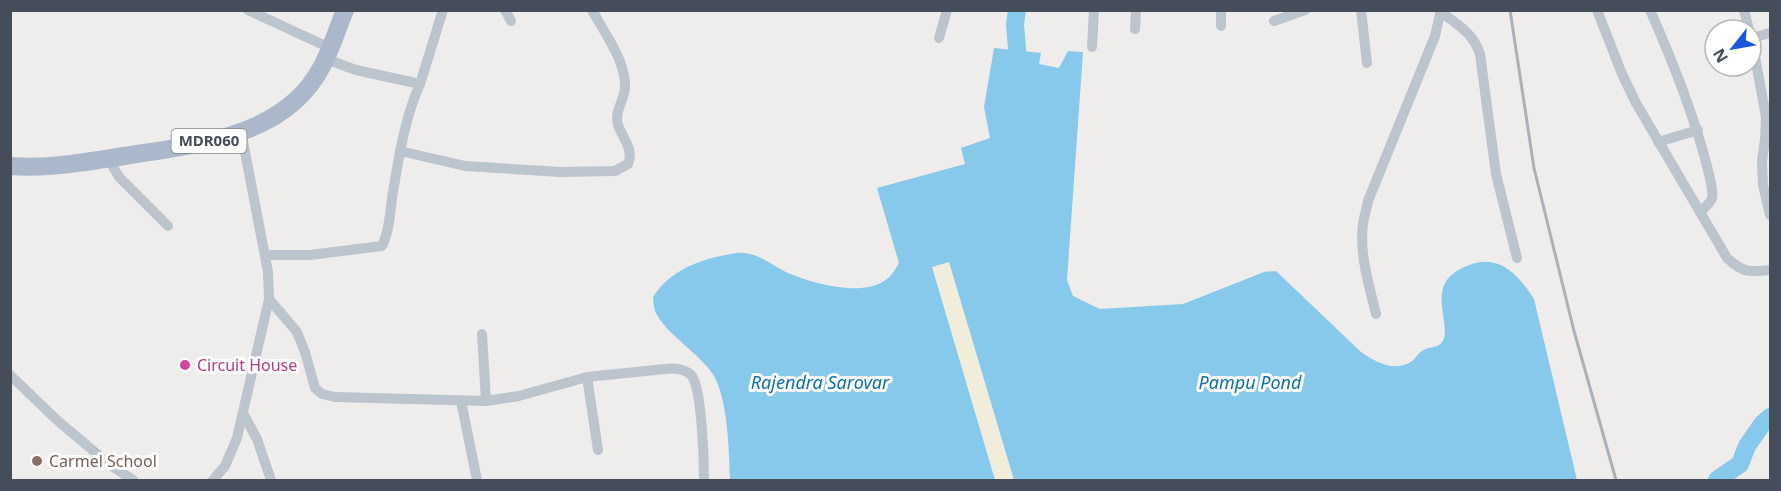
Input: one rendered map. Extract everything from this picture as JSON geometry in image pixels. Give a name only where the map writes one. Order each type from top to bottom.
[{"type":"main road","name":"MDR060","points":[[10,166],[53,167],[184,146],[241,131],[267,120],[295,101],[310,85],[329,54],[345,10]]},
{"type":"street","points":[[248,10],[356,70],[420,84]]},
{"type":"street","points":[[265,255],[310,255],[382,246],[387,231],[400,151],[415,95],[443,10]]},
{"type":"street","points":[[505,10],[511,21]]},
{"type":"street","points":[[400,151],[465,166],[615,171],[628,164],[631,158],[630,151],[618,124],[617,113],[625,92],[625,79],[620,61],[592,10]]},
{"type":"street","points":[[939,38],[947,10]]},
{"type":"street","points":[[1092,48],[1094,10]]},
{"type":"street","points":[[1135,29],[1136,10]]},
{"type":"street","points":[[1221,10],[1221,26]]},
{"type":"street","points":[[1274,21],[1305,10]]},
{"type":"street","points":[[1361,10],[1367,63]]},
{"type":"street","points":[[1597,10],[1631,94],[1727,258],[1738,268],[1754,271],[1770,270]]},
{"type":"street","points":[[1650,10],[1682,84],[1698,130],[1712,197],[1708,205],[1700,212]]},
{"type":"street","points":[[1376,314],[1363,246],[1363,225],[1368,201],[1435,36],[1441,11],[1470,34],[1480,54],[1496,174],[1517,258]]},
{"type":"street","points":[[1759,78],[1766,117],[1762,161],[1763,185],[1770,214]]},
{"type":"street","points":[[1658,142],[1698,130]]},
{"type":"street","points":[[213,480],[225,466],[244,415],[270,288],[241,131]]},
{"type":"street","points":[[108,158],[119,177],[168,226]]},
{"type":"street","points":[[268,299],[297,332],[315,388],[322,394],[335,397],[486,400],[519,396],[587,377],[677,368],[684,370],[692,376],[698,398],[704,480]]},
{"type":"street","points":[[482,334],[486,400]]},
{"type":"street","points":[[10,375],[58,421],[109,464],[133,480]]},
{"type":"street","points":[[587,377],[598,450]]},
{"type":"street","points":[[461,401],[477,480]]},
{"type":"street","points":[[244,415],[257,439],[271,480]]},
{"type":"sand","points":[[949,262],[1014,480],[995,480],[932,267]]},
{"type":"water","name":"Pampu Pond","points":[[994,48],[1041,53],[1039,64],[1059,68],[1068,51],[1083,52],[1067,280],[1073,296],[1100,309],[1183,304],[1264,272],[1276,271],[1361,352],[1385,365],[1399,366],[1412,361],[1422,351],[1439,345],[1443,341],[1445,326],[1442,297],[1449,277],[1478,262],[1498,264],[1514,274],[1534,299],[1577,480],[1014,480],[949,262],[932,267],[995,480],[730,480],[727,426],[719,386],[700,359],[666,328],[655,311],[653,297],[667,281],[685,268],[715,257],[740,253],[756,256],[796,276],[835,287],[862,288],[874,286],[886,279],[899,263],[877,188],[965,164],[961,148],[990,138],[984,107]]},
{"type":"waterway","points":[[1017,10],[1015,24],[1019,74]]},
{"type":"waterway","points":[[1717,480],[1740,464],[1747,446],[1770,417]]},
{"type":"railway","points":[[1510,10],[1534,168],[1574,331],[1616,480]]},
{"type":"place","name":"Circuit House","points":[[185,365]]},
{"type":"place","name":"Carmel School","points":[[37,461]]},
{"type":"water label","name":"Rajendra Sarovar","points":[[820,383]]}]
